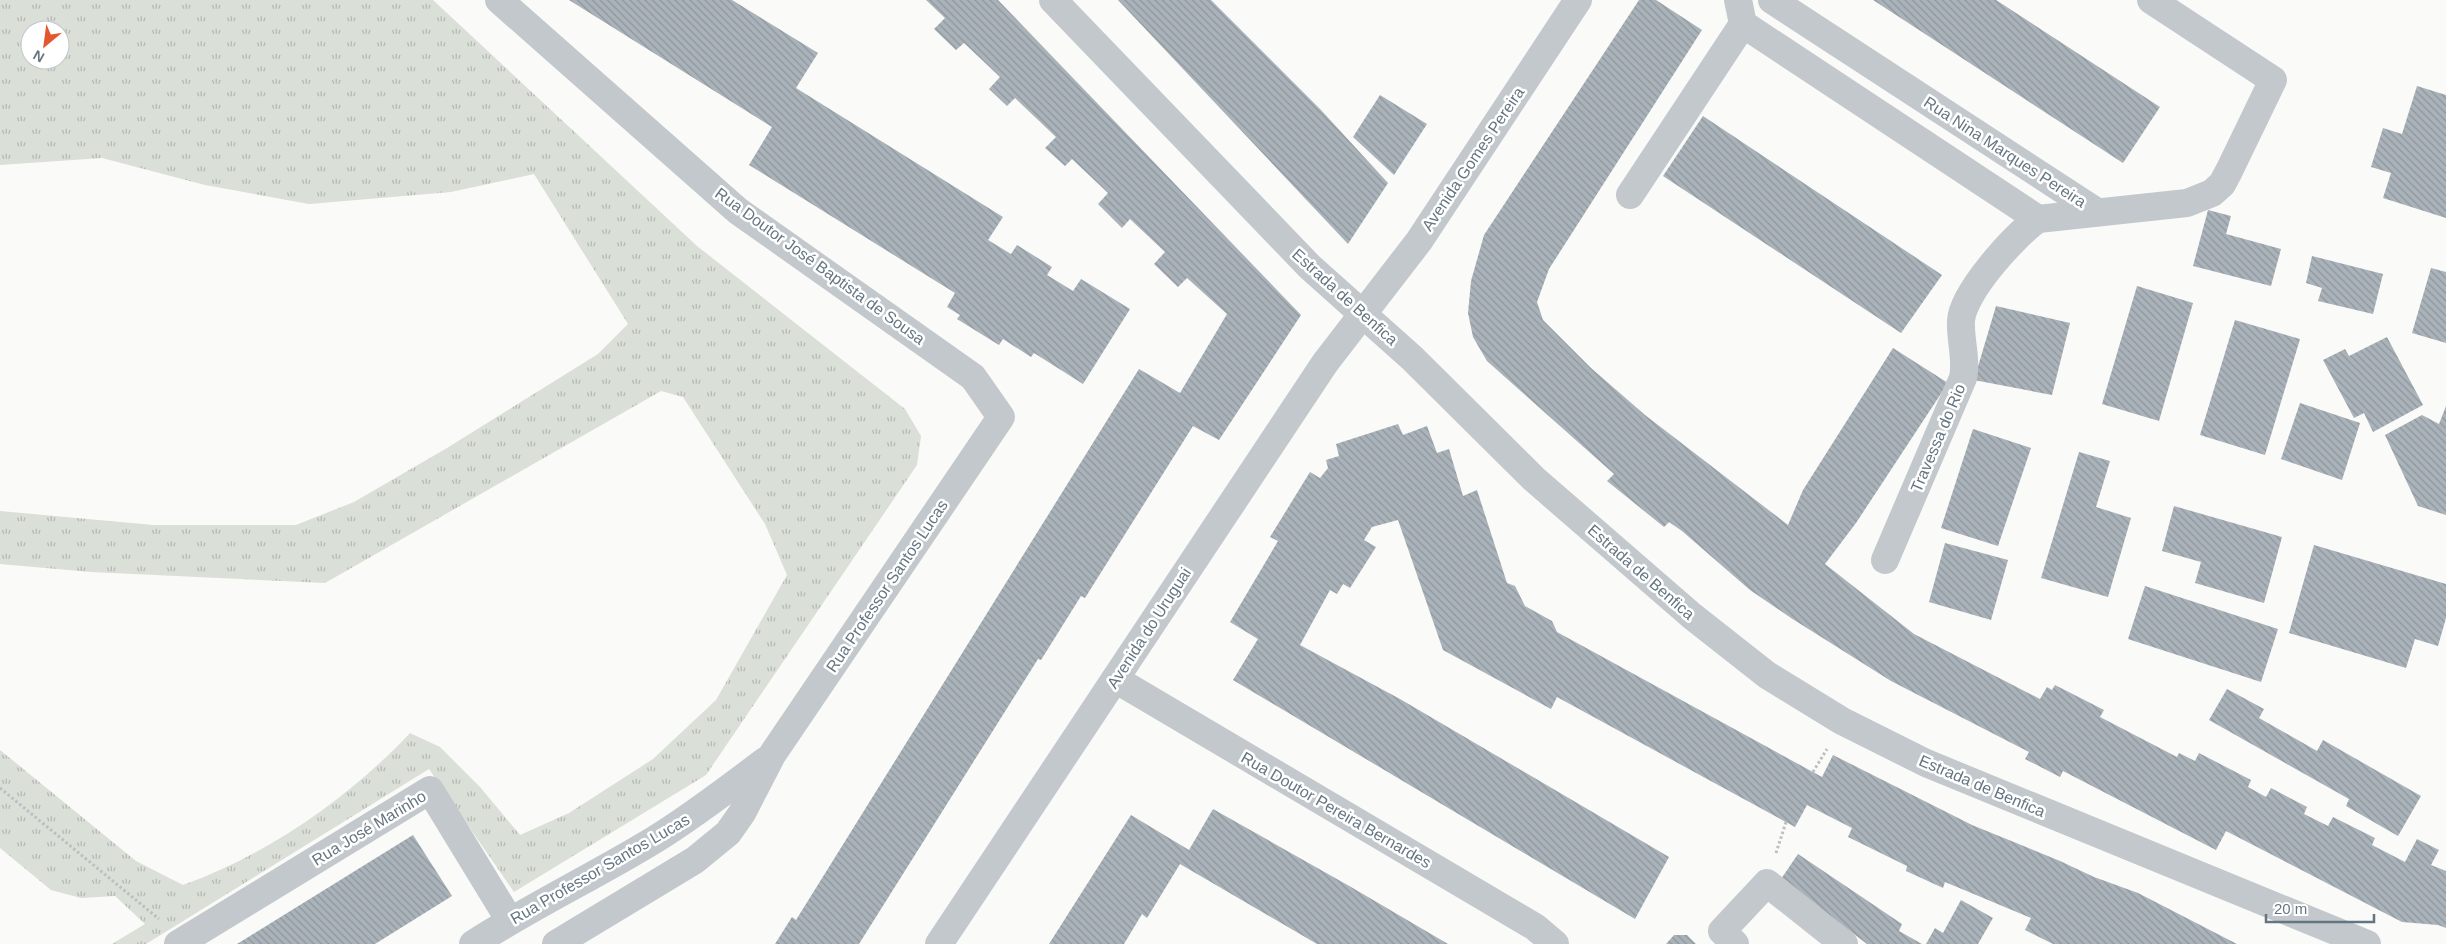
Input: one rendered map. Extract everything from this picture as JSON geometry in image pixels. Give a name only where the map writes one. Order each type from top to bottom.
[{"type":"street","name":"Rua Doutor José Baptista de Sousa","points":[[499,0],[738,211],[973,377],[1001,416]]},
{"type":"street","name":"Estrada de Benfica","points":[[1053,0],[1310,267],[1412,358],[1534,479],[1692,616],[1767,675],[1842,721],[1926,763],[2367,944]]},
{"type":"street","name":"Avenida Gomes Pereira","points":[[1363,314],[1419,241],[1578,0]]},
{"type":"street","name":"Rua Nina Marques Pereira","points":[[1772,0],[2097,212]]},
{"type":"street","points":[[2097,212],[2187,203],[2212,193],[2222,184],[2273,80],[2150,0]]},
{"type":"street","points":[[1630,195],[1740,12],[2038,219]]},
{"type":"street","name":"Rua Nina Marques Pereira","points":[[2038,219],[2097,212]]},
{"type":"street","name":"Travessa do Rio","points":[[1885,560],[1963,378],[1965,370],[1961,321],[1965,303],[2008,246],[2038,219]]},
{"type":"street","name":"Avenida do Uruguai","points":[[939,944],[1325,362],[1363,314]]},
{"type":"street","name":"Rua Professor Santos Lucas","points":[[556,944],[695,860],[728,833],[742,813],[772,755],[1001,416]]},
{"type":"street","name":"Rua Doutor Pereira Bernardes","points":[[1115,679],[1546,934],[1555,944]]},
{"type":"street","name":"Rua Professor Santos Lucas","points":[[473,944],[653,840],[705,807],[772,755]]},
{"type":"street","name":"Rua José Marinho","points":[[181,942],[430,790],[510,921]]},
{"type":"street","points":[[1735,944],[1722,931],[1767,883],[1844,944]]},
{"type":"path","points":[[0,788],[181,942]]},
{"type":"green space","points":[[0,0],[433,0],[697,246],[905,409],[921,436],[917,465],[706,775],[514,892],[429,769],[146,944],[112,944],[145,924],[115,896],[81,898],[51,890],[0,848],[0,750],[136,861],[183,885],[245,858],[305,822],[361,780],[410,733],[440,747],[480,787],[520,835],[569,813],[653,759],[716,700],[787,575],[765,524],[683,397],[661,391],[325,583],[91,572],[0,564],[0,511],[153,525],[296,525],[354,502],[447,448],[598,354],[628,324],[534,174],[451,192],[309,204],[205,185],[102,158],[0,165]]},
{"type":"building","points":[[569,0],[732,0],[818,53],[796,88],[1003,217],[988,240],[1011,254],[1017,245],[1052,267],[1047,275],[1073,291],[1081,279],[1130,309],[1083,384],[1034,353],[1031,357],[1003,339],[999,345],[957,319],[960,315],[947,307],[955,293],[749,165],[772,127]]},
{"type":"building","points":[[926,0],[998,0],[1301,315],[1219,440],[1193,426],[1085,598],[1081,596],[1041,660],[1038,659],[859,944],[775,944],[792,917],[796,920],[1139,369],[1180,393],[1227,314],[1187,278],[1178,287],[1154,264],[1165,252],[1130,219],[1122,228],[1098,204],[1108,193],[1072,159],[1065,166],[1045,148],[1056,137],[1015,98],[1007,106],[989,89],[1000,77],[964,43],[956,50],[934,29],[945,18]]},
{"type":"building","points":[[1118,0],[1211,0],[1321,110],[1388,183],[1348,244]]},
{"type":"building","points":[[1639,0],[1656,0],[1702,30],[1549,269],[1537,302],[1543,320],[1591,368],[1645,415],[1788,525],[1803,490],[1893,348],[1948,383],[1856,523],[1825,564],[1914,634],[2040,699],[2047,687],[2052,690],[2055,685],[2104,710],[2100,717],[2177,757],[2179,753],[2195,761],[2199,753],[2251,780],[2248,787],[2266,797],[2271,788],[2307,807],[2304,814],[2328,826],[2333,817],[2375,838],[2372,845],[2405,862],[2417,839],[2439,850],[2431,865],[2446,871],[2446,928],[2438,925],[2402,922],[2226,831],[2216,850],[2063,771],[2060,777],[2025,759],[2029,752],[1891,681],[1750,590],[1669,522],[1664,527],[1607,481],[1614,474],[1487,361],[1473,337],[1468,313],[1471,281],[1484,235]]},
{"type":"building","points":[[1873,0],[1996,0],[2160,107],[2123,163]]},
{"type":"building","points":[[2417,86],[2446,95],[2446,218],[2383,198],[2391,173],[2371,167],[2383,128],[2402,134]]},
{"type":"building","points":[[1380,95],[1427,124],[1394,175],[1353,137]]},
{"type":"building","points":[[1703,116],[1942,275],[1901,333],[1663,176]]},
{"type":"building","points":[[2208,210],[2231,216],[2226,234],[2281,249],[2271,286],[2193,266]]},
{"type":"building","points":[[2312,256],[2383,274],[2373,314],[2318,301],[2322,288],[2306,283]]},
{"type":"building","points":[[2431,268],[2446,272],[2446,343],[2412,333]]},
{"type":"building","points":[[2137,286],[2193,303],[2159,421],[2102,404]]},
{"type":"building","points":[[1996,306],[2070,323],[2052,395],[1974,380]]},
{"type":"building","points":[[2235,320],[2300,339],[2265,455],[2200,435]]},
{"type":"building","points":[[2387,337],[2423,405],[2373,432],[2364,413],[2354,418],[2323,360],[2345,349],[2349,356]]},
{"type":"building","points":[[2300,403],[2360,423],[2342,480],[2281,459]]},
{"type":"building","points":[[2446,406],[2446,515],[2418,506],[2385,435],[2422,415],[2439,424]]},
{"type":"building","points":[[1398,424],[1403,435],[1427,426],[1437,453],[1449,449],[1463,496],[1477,490],[1507,583],[1515,586],[1525,606],[1552,621],[1557,632],[1822,777],[1833,755],[1972,825],[2094,877],[2138,893],[2237,944],[2053,944],[2025,930],[2031,918],[1945,882],[1943,888],[1906,871],[1907,866],[1848,837],[1852,828],[1807,805],[1795,827],[1557,697],[1551,709],[1443,650],[1398,520],[1372,527],[1364,540],[1376,547],[1350,588],[1343,584],[1337,594],[1330,590],[1300,645],[1400,699],[1669,857],[1635,919],[1233,680],[1258,639],[1230,622],[1278,541],[1270,537],[1310,472],[1320,478],[1328,468],[1326,460],[1339,456],[1336,444]]},
{"type":"building","points":[[1973,429],[2031,448],[1998,546],[1941,528]]},
{"type":"building","points":[[2079,452],[2110,461],[2096,507],[2131,518],[2108,597],[2041,578]]},
{"type":"building","points":[[2174,506],[2282,537],[2264,603],[2195,583],[2201,562],[2162,551]]},
{"type":"building","points":[[1945,543],[2008,560],[1991,620],[1929,602]]},
{"type":"building","points":[[2314,545],[2446,584],[2446,618],[2438,646],[2415,639],[2406,668],[2289,633]]},
{"type":"building","points":[[2145,586],[2278,629],[2261,682],[2128,639]]},
{"type":"building","points":[[2227,689],[2264,709],[2259,718],[2317,751],[2323,740],[2421,796],[2398,836],[2346,806],[2349,799],[2209,720]]},
{"type":"building","points":[[1213,809],[1448,944],[1317,944],[1180,864],[1147,918],[1142,914],[1124,944],[1049,944],[1131,815],[1189,850]]},
{"type":"building","points":[[413,835],[452,896],[375,944],[237,944]]},
{"type":"building","points":[[1798,854],[1902,924],[1899,931],[1922,944],[1867,944],[1781,879]]},
{"type":"building","points":[[1961,900],[1993,918],[1978,944],[1926,944],[1935,928],[1943,933]]},
{"type":"building","points":[[1674,935],[1687,935],[1696,944],[1666,944]]}]
